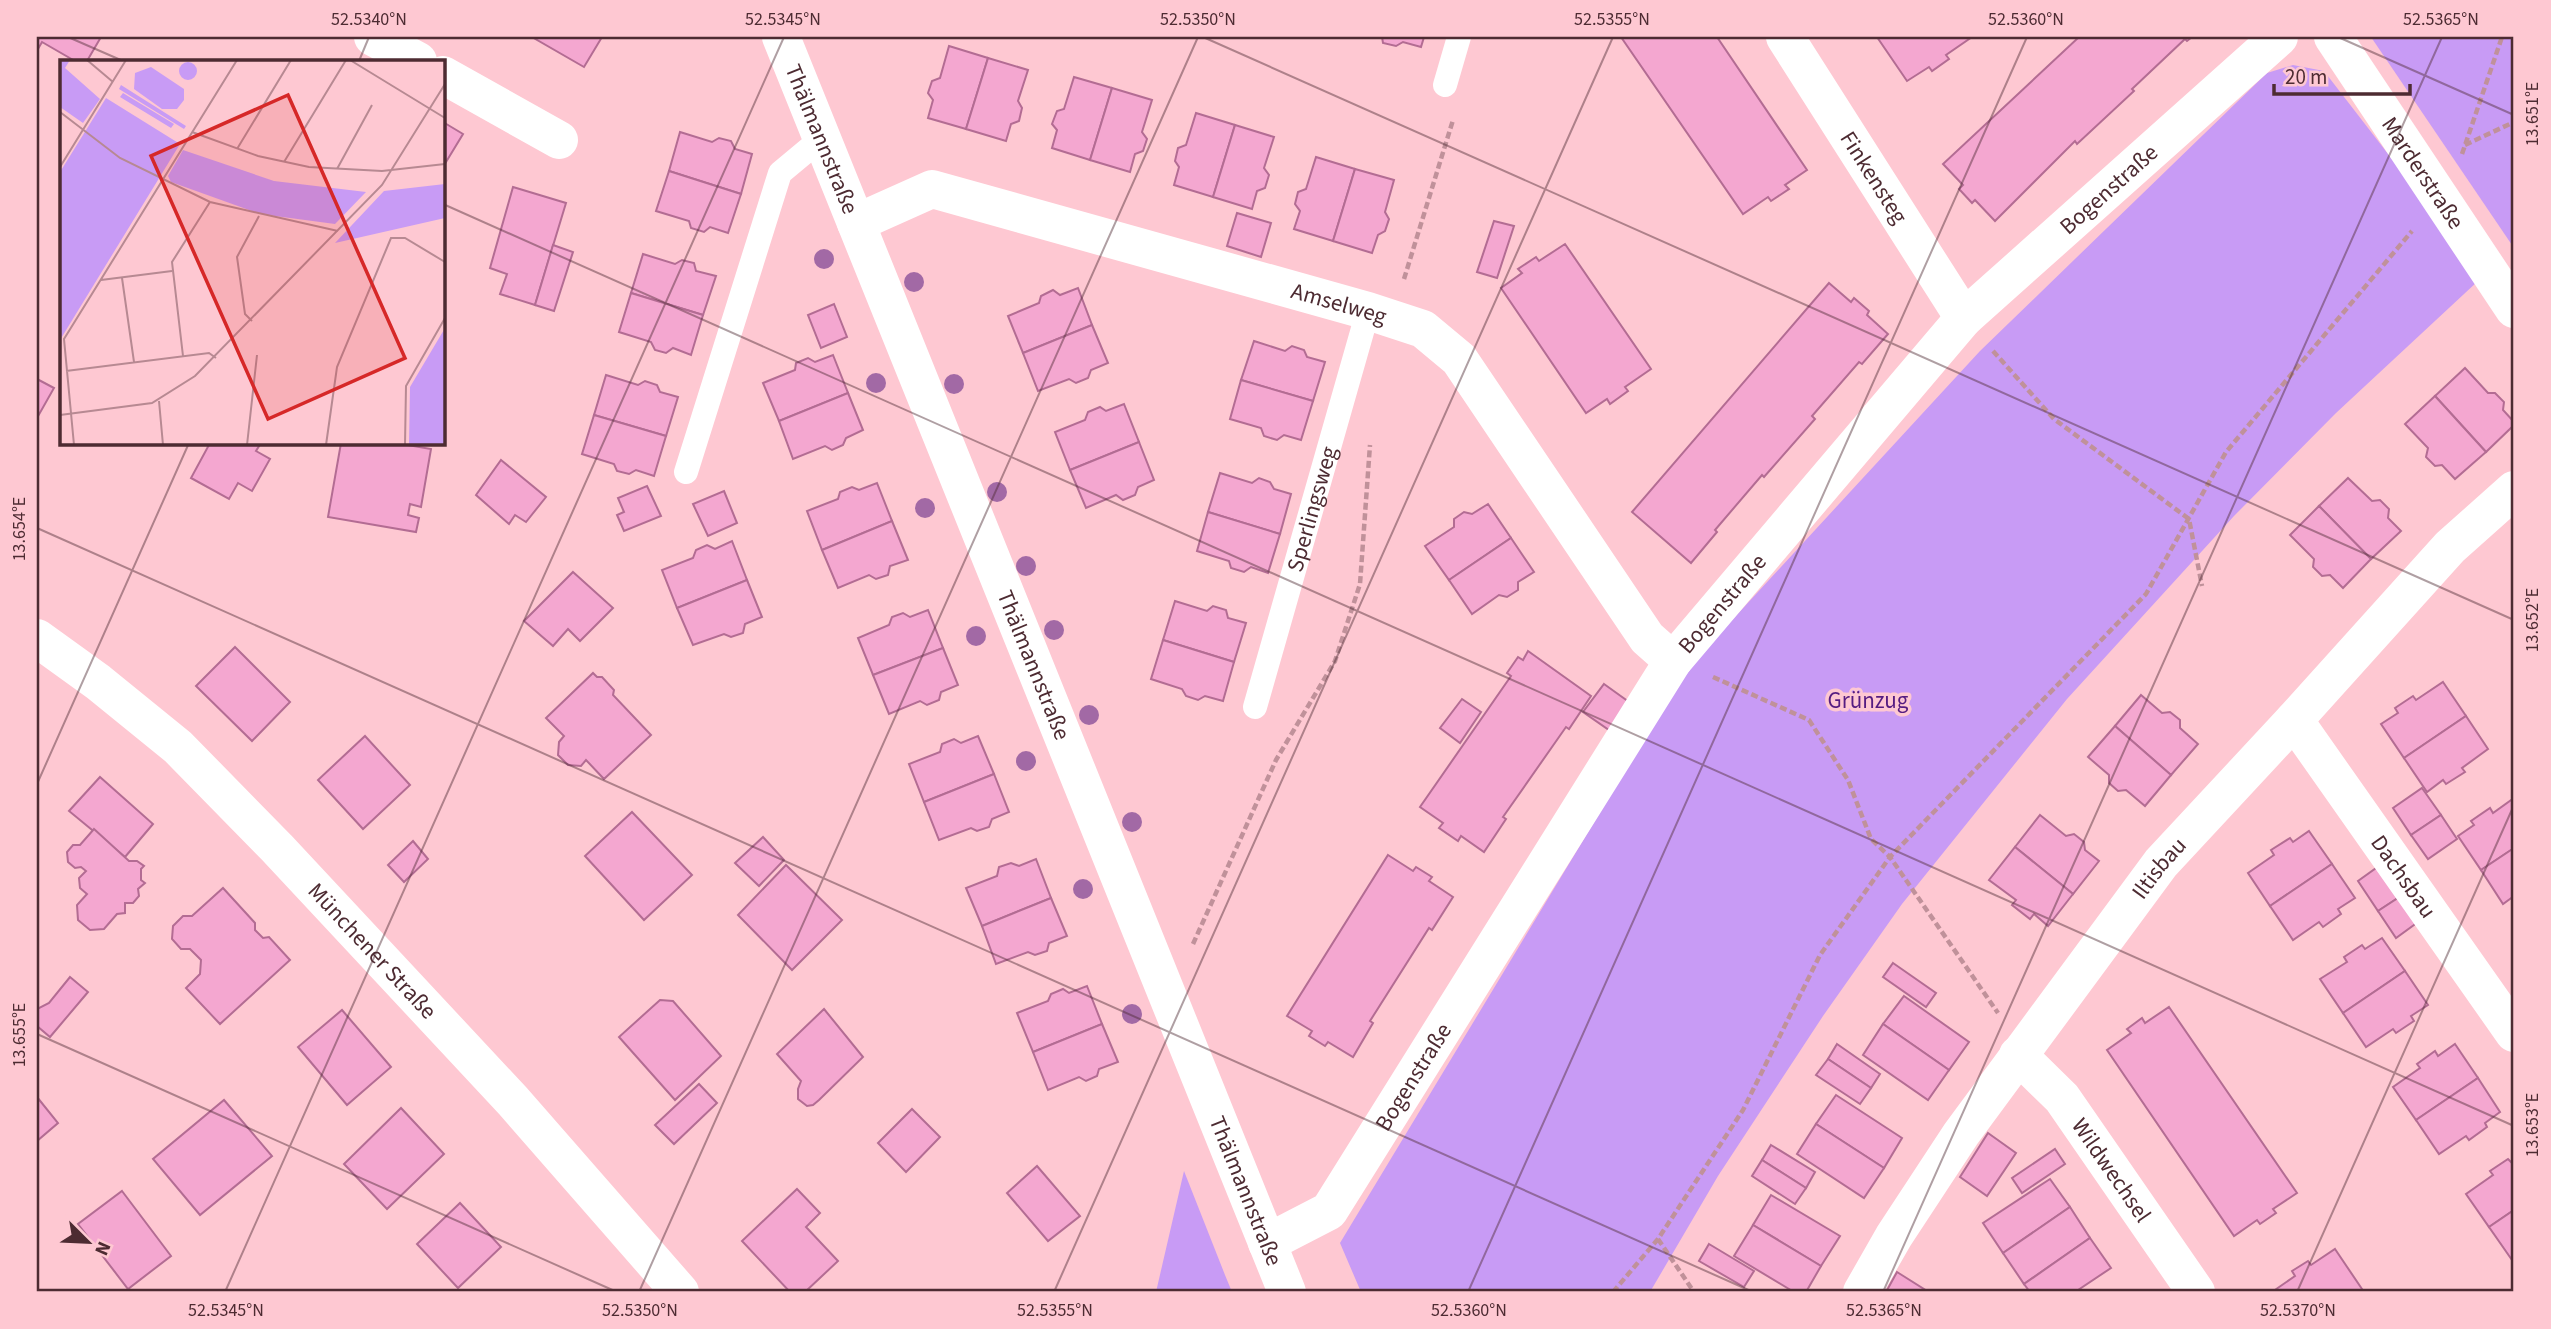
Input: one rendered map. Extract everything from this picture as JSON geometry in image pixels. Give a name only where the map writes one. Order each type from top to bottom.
[{"type":"street","points":[[373,37],[416,60]]},
{"type":"street","name":"Thälmannstraße","points":[[781,37],[1287,1292]]},
{"type":"street","name":"Finkensteg","points":[[1785,37],[1964,318]]},
{"type":"street","name":"Bogenstraße","points":[[1267,1243],[1329,1211],[1673,660],[1964,318],[2278,37]]},
{"type":"street","name":"Marderstraße","points":[[2333,37],[2514,309]]},
{"type":"street","points":[[444,76],[559,141]]},
{"type":"street","name":"Amselweg","points":[[856,223],[932,189],[1368,311],[1423,329],[1459,359],[1647,638],[1673,660]]},
{"type":"street","name":"Iltisbau","points":[[1862,1292],[1894,1236],[1961,1134],[2161,863],[2450,547],[2514,490]]},
{"type":"street","name":"Münchener Straße","points":[[37,638],[98,681],[188,757],[277,848],[513,1101],[680,1292]]},
{"type":"street","name":"Dachsbau","points":[[2294,720],[2514,1033]]},
{"type":"street","name":"Wildwechsel","points":[[2018,1055],[2062,1098],[2196,1292]]},
{"type":"lane","points":[[1445,85],[1459,37]]},
{"type":"lane","points":[[686,472],[780,173],[822,138]]},
{"type":"lane","name":"Sperlingsweg","points":[[1255,707],[1368,311]]},
{"type":"path","points":[[1614,1292],[1658,1239],[1743,1110],[1820,955],[1890,857],[2146,594],[2226,452],[2440,198],[2464,146],[2502,37]]},
{"type":"path","points":[[2464,146],[2514,122]]},
{"type":"path","points":[[1964,318],[2054,419],[2189,519],[2202,586]]},
{"type":"path","points":[[1673,660],[1810,720],[1848,780],[1871,839],[1890,857],[2006,1026],[2018,1055]]},
{"type":"path","points":[[1658,1239],[1694,1292]]},
{"type":"green space","points":[[2371,37],[2514,37],[2514,248]]},
{"type":"green space","name":"Grünzug","points":[[2293,65],[2324,71],[2402,172],[2478,281],[2336,413],[2234,516],[2067,699],[1902,904],[1823,1016],[1718,1176],[1650,1292],[1361,1292],[1340,1243],[1686,670],[1980,351],[2267,73]]},
{"type":"green space","points":[[1184,1171],[1225,1275],[1232,1292],[1156,1292]]},
{"type":"building","points":[[37,37],[101,37],[88,60],[73,60],[42,42],[38,49]]},
{"type":"building","points":[[532,37],[602,37],[584,67]]},
{"type":"building","points":[[1382,37],[1424,37],[1421,47],[1403,42],[1396,46],[1383,43]]},
{"type":"building","points":[[1621,37],[1717,37],[1807,170],[1785,185],[1789,189],[1771,201],[1768,197],[1743,214]]},
{"type":"building","points":[[1877,37],[1972,37],[1946,55],[1949,59],[1932,71],[1929,67],[1907,81]]},
{"type":"building","points":[[2079,37],[2192,37],[2187,41],[2185,39],[2077,144],[2075,141],[1995,221],[1975,200],[1972,203],[1959,189],[1963,185],[1943,164]]},
{"type":"building","points":[[949,46],[988,58],[966,129],[928,118],[933,100],[928,93],[932,81],[940,78]]},
{"type":"building","points":[[988,58],[1028,70],[1018,101],[1022,108],[1019,121],[1011,124],[1006,141],[966,129]]},
{"type":"building","points":[[1074,77],[1112,88],[1090,160],[1052,148],[1057,130],[1052,124],[1057,111],[1064,109]]},
{"type":"building","points":[[1112,88],[1152,100],[1142,132],[1147,139],[1143,151],[1135,154],[1130,172],[1090,160]]},
{"type":"building","points":[[1196,113],[1235,125],[1213,197],[1174,185],[1179,167],[1175,161],[1178,148],[1186,145]]},
{"type":"building","points":[[444,123],[463,134],[444,165]]},
{"type":"building","points":[[1235,125],[1274,137],[1264,168],[1269,175],[1265,188],[1257,191],[1252,209],[1213,197]]},
{"type":"building","points":[[680,132],[712,142],[719,138],[731,141],[735,149],[752,154],[741,194],[669,171]]},
{"type":"building","points":[[1316,157],[1355,169],[1333,241],[1294,229],[1300,211],[1295,204],[1298,192],[1306,189]]},
{"type":"building","points":[[1355,169],[1394,180],[1385,212],[1389,219],[1385,231],[1378,235],[1372,253],[1333,241]]},
{"type":"building","points":[[669,171],[741,194],[728,233],[710,227],[704,232],[691,228],[689,221],[656,211]]},
{"type":"building","points":[[513,187],[566,203],[535,305],[500,294],[507,274],[490,268]]},
{"type":"building","points":[[1237,213],[1271,223],[1261,257],[1227,246]]},
{"type":"building","points":[[1494,221],[1514,226],[1497,278],[1477,272]]},
{"type":"building","points":[[1565,244],[1651,369],[1625,387],[1628,391],[1610,404],[1607,399],[1586,413],[1501,288],[1522,273],[1518,269],[1536,257],[1539,261]]},
{"type":"building","points":[[553,245],[573,252],[554,311],[535,305]]},
{"type":"building","points":[[643,254],[675,264],[682,260],[694,263],[696,271],[716,276],[703,315],[631,293]]},
{"type":"building","points":[[1829,283],[1851,302],[1854,298],[1869,311],[1867,315],[1888,334],[1862,364],[1859,362],[1812,416],[1815,419],[1764,477],[1762,475],[1691,563],[1632,512]]},
{"type":"building","points":[[1078,288],[1092,325],[1023,353],[1008,316],[1039,303],[1041,296],[1053,290],[1060,295]]},
{"type":"building","points":[[631,293],[703,315],[691,355],[673,348],[666,353],[655,350],[651,342],[619,332]]},
{"type":"building","points":[[834,304],[847,337],[821,348],[808,315]]},
{"type":"building","points":[[1092,325],[1108,363],[1091,370],[1088,378],[1076,383],[1069,379],[1038,391],[1023,353]]},
{"type":"building","points":[[1254,341],[1285,351],[1292,346],[1304,350],[1307,357],[1325,362],[1313,401],[1241,380]]},
{"type":"building","points":[[833,355],[848,393],[779,421],[763,383],[795,370],[796,363],[808,358],[815,362]]},
{"type":"building","points":[[2465,368],[2488,393],[2495,393],[2504,402],[2503,410],[2514,422],[2486,452],[2435,396]]},
{"type":"building","points":[[606,375],[638,385],[645,381],[657,385],[660,392],[678,397],[666,436],[594,415]]},
{"type":"building","points":[[37,379],[54,388],[37,418]]},
{"type":"building","points":[[1241,380],[1313,401],[1301,440],[1284,435],[1277,440],[1264,436],[1261,428],[1230,419]]},
{"type":"building","points":[[848,393],[863,430],[846,438],[843,445],[832,450],[825,446],[793,459],[779,421]]},
{"type":"building","points":[[2435,396],[2486,452],[2455,479],[2442,465],[2435,466],[2426,457],[2428,448],[2405,424]]},
{"type":"building","points":[[1124,404],[1139,442],[1070,470],[1055,432],[1085,420],[1088,412],[1100,407],[1106,411]]},
{"type":"building","points":[[594,415],[666,436],[654,476],[636,470],[629,474],[617,471],[614,464],[582,454]]},
{"type":"building","points":[[1139,442],[1154,480],[1138,487],[1135,495],[1123,500],[1116,495],[1086,508],[1070,470]]},
{"type":"building","points":[[209,444],[260,444],[256,451],[270,459],[252,491],[238,483],[229,499],[191,478]]},
{"type":"building","points":[[341,444],[402,444],[431,449],[421,507],[410,504],[408,515],[419,518],[416,532],[328,517]]},
{"type":"building","points":[[501,460],[546,497],[526,522],[515,515],[509,524],[476,495]]},
{"type":"building","points":[[1220,473],[1252,483],[1259,478],[1270,482],[1274,489],[1291,494],[1280,534],[1208,512]]},
{"type":"building","points":[[2348,478],[2372,501],[2380,500],[2389,509],[2388,518],[2401,531],[2371,559],[2319,506]]},
{"type":"building","points":[[877,483],[892,521],[822,550],[807,511],[838,499],[840,492],[852,487],[859,490]]},
{"type":"building","points":[[647,486],[661,516],[624,531],[617,515],[624,512],[618,498]]},
{"type":"building","points":[[724,491],[737,523],[708,536],[693,504]]},
{"type":"building","points":[[1488,504],[1511,538],[1449,580],[1425,546],[1454,527],[1454,519],[1464,512],[1472,514]]},
{"type":"building","points":[[2319,506],[2371,559],[2343,588],[2330,575],[2322,576],[2313,567],[2314,559],[2290,535]]},
{"type":"building","points":[[1208,512],[1280,534],[1268,573],[1251,567],[1244,572],[1231,568],[1229,561],[1197,551]]},
{"type":"building","points":[[892,521],[908,560],[890,566],[888,575],[876,579],[869,575],[838,588],[822,550]]},
{"type":"building","points":[[1511,538],[1534,572],[1518,582],[1518,590],[1507,597],[1499,595],[1472,614],[1449,580]]},
{"type":"building","points":[[732,541],[747,580],[677,608],[662,570],[693,558],[696,550],[707,545],[715,549]]},
{"type":"building","points":[[573,572],[613,608],[580,641],[568,629],[553,646],[524,621]]},
{"type":"building","points":[[747,580],[762,617],[745,624],[743,633],[731,637],[724,634],[693,645],[677,608]]},
{"type":"building","points":[[1175,601],[1207,611],[1213,606],[1226,610],[1228,618],[1246,623],[1234,662],[1163,640]]},
{"type":"building","points":[[928,610],[943,648],[873,675],[858,638],[889,625],[892,617],[903,613],[910,617]]},
{"type":"building","points":[[1163,640],[1234,662],[1223,701],[1205,696],[1198,700],[1186,696],[1182,689],[1151,679]]},
{"type":"building","points":[[235,647],[290,702],[252,741],[196,686]]},
{"type":"building","points":[[943,648],[958,685],[941,692],[939,700],[927,705],[920,701],[889,714],[873,675]]},
{"type":"building","points":[[1528,651],[1591,696],[1503,817],[1506,819],[1484,852],[1461,836],[1458,841],[1439,828],[1443,823],[1420,807],[1511,676],[1507,673],[1518,657],[1523,660]]},
{"type":"building","points":[[593,673],[602,677],[614,690],[613,695],[651,735],[604,779],[586,760],[581,766],[568,765],[558,755],[559,742],[564,736],[546,718]]},
{"type":"building","points":[[2443,682],[2466,716],[2404,758],[2381,724],[2398,713],[2395,708],[2413,696],[2416,700]]},
{"type":"building","points":[[1604,684],[1629,702],[1609,730],[1583,712]]},
{"type":"building","points":[[2141,695],[2162,713],[2170,712],[2180,720],[2180,728],[2198,744],[2171,775],[2115,726]]},
{"type":"building","points":[[1462,699],[1481,712],[1460,743],[1440,728]]},
{"type":"building","points":[[2466,716],[2488,749],[2462,768],[2465,772],[2446,784],[2443,780],[2427,792],[2404,758]]},
{"type":"building","points":[[2115,726],[2171,775],[2145,806],[2126,790],[2118,791],[2109,783],[2109,775],[2088,757]]},
{"type":"building","points":[[365,736],[410,785],[363,829],[318,780]]},
{"type":"building","points":[[978,736],[994,774],[924,802],[909,764],[940,752],[942,744],[954,739],[961,743]]},
{"type":"building","points":[[994,774],[1009,812],[992,819],[989,827],[977,831],[971,828],[939,840],[924,802]]},
{"type":"building","points":[[100,777],[153,824],[125,857],[69,811]]},
{"type":"building","points":[[2422,788],[2441,815],[2411,835],[2393,808]]},
{"type":"building","points":[[2514,798],[2514,848],[2481,870],[2458,836],[2474,825],[2471,821],[2490,808],[2493,813]]},
{"type":"building","points":[[632,812],[692,875],[644,920],[585,856]]},
{"type":"building","points":[[2040,815],[2066,836],[2074,834],[2084,842],[2085,850],[2099,861],[2073,894],[2015,847]]},
{"type":"building","points":[[2441,815],[2457,839],[2428,859],[2411,835]]},
{"type":"building","points":[[94,829],[129,861],[137,861],[144,866],[141,869],[141,880],[145,883],[138,889],[139,896],[133,903],[125,903],[125,913],[117,914],[104,929],[90,930],[78,920],[77,905],[87,894],[80,888],[79,878],[86,871],[81,867],[75,868],[68,862],[67,852],[73,845],[80,845]]},
{"type":"building","points":[[2309,831],[2332,864],[2270,906],[2248,873],[2274,855],[2271,850],[2290,838],[2293,842]]},
{"type":"building","points":[[763,837],[784,860],[759,886],[735,863]]},
{"type":"building","points":[[413,841],[428,859],[404,882],[388,865]]},
{"type":"building","points":[[2015,847],[2073,894],[2048,926],[2034,914],[2030,919],[2012,905],[2016,900],[1989,880]]},
{"type":"building","points":[[2514,848],[2514,896],[2503,904],[2481,870]]},
{"type":"building","points":[[1388,855],[1413,871],[1416,867],[1432,877],[1429,881],[1453,897],[1432,930],[1429,928],[1370,1021],[1373,1023],[1353,1057],[1328,1042],[1325,1046],[1309,1036],[1312,1031],[1287,1016]]},
{"type":"building","points":[[1036,859],[1051,898],[982,926],[966,888],[997,876],[999,867],[1011,863],[1019,866]]},
{"type":"building","points":[[2332,864],[2355,898],[2338,909],[2341,914],[2323,927],[2319,922],[2293,940],[2270,906]]},
{"type":"building","points":[[786,865],[842,920],[792,970],[738,915]]},
{"type":"building","points":[[2379,866],[2401,896],[2378,911],[2358,881]]},
{"type":"building","points":[[223,888],[255,923],[255,930],[263,938],[269,937],[290,960],[220,1024],[186,988],[200,974],[201,960],[190,949],[181,949],[172,939],[173,926],[183,916],[192,916]]},
{"type":"building","points":[[2401,896],[2418,922],[2396,938],[2378,911]]},
{"type":"building","points":[[1051,898],[1067,936],[1049,943],[1047,951],[1035,955],[1028,952],[996,964],[982,926]]},
{"type":"building","points":[[2382,938],[2405,971],[2343,1013],[2320,979],[2347,962],[2344,957],[2362,945],[2365,949]]},
{"type":"building","points":[[1893,963],[1936,993],[1926,1007],[1883,977]]},
{"type":"building","points":[[2405,971],[2428,1005],[2411,1016],[2414,1021],[2396,1033],[2393,1029],[2366,1047],[2343,1013]]},
{"type":"building","points":[[70,977],[88,992],[50,1037],[37,1026],[37,1009],[49,1003]]},
{"type":"building","points":[[1087,986],[1102,1024],[1033,1052],[1017,1013],[1048,1001],[1051,994],[1063,989],[1069,993]]},
{"type":"building","points":[[1904,996],[1969,1042],[1949,1070],[1883,1024]]},
{"type":"building","points":[[660,1000],[673,1001],[721,1056],[675,1100],[619,1037]]},
{"type":"building","points":[[2169,1007],[2297,1193],[2273,1209],[2276,1213],[2260,1224],[2257,1220],[2234,1236],[2107,1050],[2131,1033],[2127,1029],[2142,1018],[2145,1023]]},
{"type":"building","points":[[824,1009],[863,1057],[819,1100],[807,1106],[798,1099],[801,1081],[777,1054]]},
{"type":"building","points":[[342,1010],[391,1067],[347,1105],[298,1047]]},
{"type":"building","points":[[1102,1024],[1118,1062],[1099,1069],[1097,1076],[1086,1081],[1079,1077],[1048,1090],[1033,1052]]},
{"type":"building","points":[[1883,1024],[1949,1070],[1928,1100],[1863,1055]]},
{"type":"building","points":[[1837,1044],[1880,1074],[1871,1088],[1828,1059]]},
{"type":"building","points":[[2455,1044],[2478,1078],[2416,1120],[2393,1087],[2420,1068],[2417,1064],[2435,1051],[2438,1056]]},
{"type":"building","points":[[1828,1059],[1871,1088],[1860,1104],[1816,1075]]},
{"type":"building","points":[[2478,1078],[2500,1112],[2485,1123],[2487,1127],[2469,1140],[2466,1136],[2439,1154],[2416,1120]]},
{"type":"building","points":[[699,1084],[717,1103],[674,1144],[655,1125]]},
{"type":"building","points":[[1836,1095],[1902,1138],[1884,1168],[1816,1124]]},
{"type":"building","points":[[37,1097],[58,1123],[37,1141]]},
{"type":"building","points":[[224,1100],[272,1156],[200,1215],[153,1159]]},
{"type":"building","points":[[401,1108],[444,1154],[387,1209],[344,1164]]},
{"type":"building","points":[[912,1109],[940,1137],[906,1172],[878,1143]]},
{"type":"building","points":[[1816,1124],[1884,1168],[1864,1198],[1797,1154]]},
{"type":"building","points":[[1988,1133],[2016,1153],[1987,1196],[1960,1177]]},
{"type":"building","points":[[1771,1145],[1815,1172],[1806,1188],[1762,1160]]},
{"type":"building","points":[[2055,1149],[2065,1164],[2022,1193],[2012,1178]]},
{"type":"building","points":[[2508,1159],[2512,1163],[2514,1161],[2514,1210],[2489,1227],[2466,1194],[2493,1175],[2490,1171]]},
{"type":"building","points":[[1762,1160],[1806,1188],[1795,1204],[1752,1176]]},
{"type":"building","points":[[1037,1166],[1080,1216],[1048,1241],[1007,1193]]},
{"type":"building","points":[[2050,1179],[2070,1207],[2003,1253],[1983,1223]]},
{"type":"building","points":[[797,1189],[820,1213],[806,1227],[838,1261],[805,1292],[790,1292],[742,1241]]},
{"type":"building","points":[[122,1191],[171,1256],[128,1289],[78,1224]]},
{"type":"building","points":[[1771,1195],[1840,1236],[1821,1266],[1753,1225]]},
{"type":"building","points":[[460,1203],[501,1247],[458,1288],[417,1244]]},
{"type":"building","points":[[2070,1207],[2090,1238],[2024,1284],[2003,1253]]},
{"type":"building","points":[[2514,1210],[2514,1259],[2512,1260],[2489,1227]]},
{"type":"building","points":[[1753,1225],[1821,1266],[1806,1292],[1794,1292],[1734,1256]]},
{"type":"building","points":[[2090,1238],[2111,1268],[2075,1292],[2030,1292],[2024,1284]]},
{"type":"building","points":[[1709,1244],[1754,1271],[1744,1287],[1699,1261]]},
{"type":"building","points":[[2335,1249],[2364,1292],[2272,1292],[2295,1276],[2292,1271],[2308,1261],[2311,1265]]},
{"type":"building","points":[[1897,1272],[1927,1291],[1886,1292]]}]
